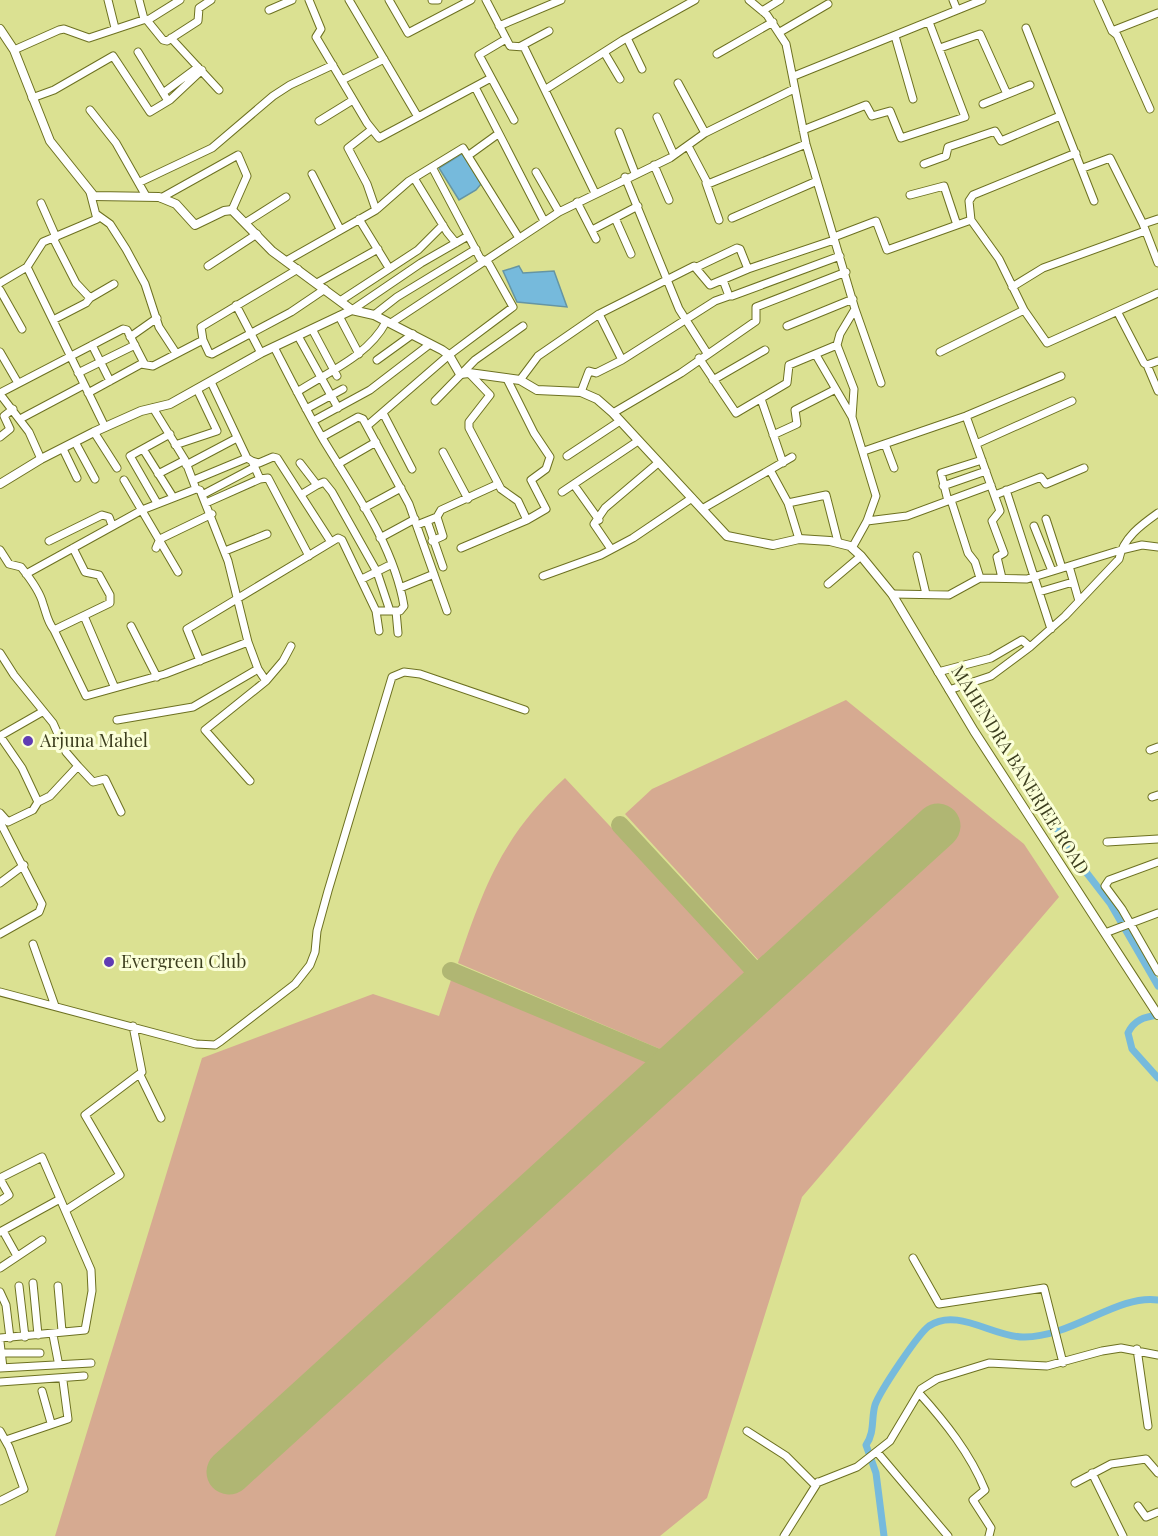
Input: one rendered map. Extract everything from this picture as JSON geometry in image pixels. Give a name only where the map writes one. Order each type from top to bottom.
[{"type":"street","points":[[108,0],[116,28]]},
{"type":"street","points":[[139,0],[146,20],[163,40],[171,38],[199,20],[199,8],[211,0]]},
{"type":"street","points":[[14,51],[59,30],[68,30],[85,39],[146,20],[180,0]]},
{"type":"street","points":[[269,10],[292,0]]},
{"type":"street","points":[[309,0],[321,30],[316,37],[371,130],[382,139],[491,78]]},
{"type":"street","points":[[350,0],[418,117]]},
{"type":"street","points":[[389,0],[408,33],[471,0]]},
{"type":"street","points":[[432,0],[438,0]]},
{"type":"street","points":[[486,0],[512,48],[521,46],[549,31]]},
{"type":"street","points":[[499,26],[561,0]]},
{"type":"street","points":[[546,89],[627,38],[695,0]]},
{"type":"street","points":[[749,0],[773,22],[780,32],[794,76],[794,89],[806,144],[846,272],[855,309],[881,383]]},
{"type":"street","points":[[762,11],[780,0]]},
{"type":"street","points":[[953,0],[957,10]]},
{"type":"street","points":[[794,76],[982,0]]},
{"type":"street","points":[[1098,0],[1112,31],[1117,35],[1150,109]]},
{"type":"street","points":[[780,32],[828,4]]},
{"type":"street","points":[[1112,31],[1158,13]]},
{"type":"street","points":[[717,54],[773,22]]},
{"type":"street","points":[[803,130],[866,105],[872,116],[890,111],[900,137],[903,139],[962,119],[964,113],[929,22]]},
{"type":"street","points":[[0,28],[14,51],[50,141],[90,191],[98,197],[161,198],[176,204],[195,225],[224,211],[232,210]]},
{"type":"street","points":[[1026,28],[1083,168],[1094,201]]},
{"type":"street","points":[[940,48],[980,34],[1007,94]]},
{"type":"street","points":[[895,36],[913,99]]},
{"type":"street","points":[[171,38],[219,90]]},
{"type":"street","points":[[627,38],[642,69]]},
{"type":"street","points":[[506,39],[480,54],[514,120]]},
{"type":"street","points":[[521,46],[546,89],[593,194]]},
{"type":"street","points":[[138,52],[168,101]]},
{"type":"street","points":[[604,52],[620,79]]},
{"type":"street","points":[[32,98],[61,87],[111,56],[116,58],[149,111],[168,101],[200,69]]},
{"type":"street","points":[[342,80],[384,59]]},
{"type":"street","points":[[140,182],[212,148],[273,96],[290,85],[333,65]]},
{"type":"street","points":[[163,93],[200,69]]},
{"type":"street","points":[[678,84],[705,133]]},
{"type":"street","points":[[983,104],[1030,85]]},
{"type":"street","points":[[474,87],[544,221]]},
{"type":"street","points":[[297,392],[320,377],[335,373],[379,336],[389,323],[544,221],[630,175],[674,155],[705,133],[794,89]]},
{"type":"street","points":[[319,121],[353,100]]},
{"type":"street","points":[[90,110],[116,143],[146,196]]},
{"type":"street","points":[[924,164],[946,156],[948,147],[994,131],[1001,141],[1060,116]]},
{"type":"street","points":[[657,117],[674,155]]},
{"type":"street","points":[[371,130],[348,148],[377,209]]},
{"type":"street","points":[[619,132],[638,206],[666,279],[684,320],[709,352]]},
{"type":"street","points":[[469,155],[498,134]]},
{"type":"street","points":[[706,183],[806,144]]},
{"type":"street","points":[[688,146],[706,183],[719,220]]},
{"type":"street","points":[[286,261],[377,209],[414,178],[462,148],[469,155],[519,238]]},
{"type":"street","points":[[1076,153],[973,195],[969,201],[971,220],[999,259],[1024,310],[1047,343],[1118,313],[1158,293]]},
{"type":"street","points":[[161,198],[238,154],[247,176],[232,210]]},
{"type":"street","points":[[1083,168],[1110,158],[1155,245],[1158,263]]},
{"type":"street","points":[[654,165],[669,200]]},
{"type":"street","points":[[368,426],[449,355],[513,307],[489,264],[484,261],[468,236],[432,167]]},
{"type":"street","points":[[536,171],[559,212]]},
{"type":"street","points":[[312,174],[340,229]]},
{"type":"street","points":[[414,178],[456,243]]},
{"type":"street","points":[[732,218],[817,181]]},
{"type":"street","points":[[910,195],[944,186],[957,225]]},
{"type":"street","points":[[0,283],[27,267],[41,244],[96,220],[90,191]]},
{"type":"street","points":[[245,223],[286,197]]},
{"type":"street","points":[[41,202],[54,237],[76,283],[90,298]]},
{"type":"street","points":[[577,202],[596,239]]},
{"type":"street","points":[[592,230],[638,206]]},
{"type":"street","points":[[232,210],[286,261],[352,310],[374,315],[449,355],[460,374]]},
{"type":"street","points":[[96,214],[110,224],[126,249],[145,284],[159,327],[176,353]]},
{"type":"street","points":[[615,218],[631,254]]},
{"type":"street","points":[[359,219],[389,268]]},
{"type":"street","points":[[1012,287],[1043,268],[1144,227],[1158,219]]},
{"type":"street","points":[[697,267],[709,285],[876,221],[887,250],[971,220]]},
{"type":"street","points":[[340,301],[420,248],[443,225]]},
{"type":"street","points":[[208,266],[256,234]]},
{"type":"street","points":[[0,484],[41,459],[94,432],[153,408],[170,404],[261,353],[352,310],[468,236]]},
{"type":"street","points":[[520,380],[538,356],[599,314],[666,279],[737,248],[740,249],[748,269]]},
{"type":"street","points":[[317,283],[378,249]]},
{"type":"street","points":[[374,315],[397,297],[476,249]]},
{"type":"street","points":[[581,392],[589,371],[596,373],[622,360],[715,301],[840,256]]},
{"type":"street","points":[[27,267],[105,427]]},
{"type":"street","points":[[298,269],[201,327],[203,340],[211,354],[299,307],[325,289]]},
{"type":"street","points":[[613,413],[662,385],[756,321],[756,307],[846,272]]},
{"type":"street","points":[[723,280],[729,296]]},
{"type":"street","points":[[53,320],[86,303],[90,298],[114,284]]},
{"type":"street","points":[[0,291],[22,329]]},
{"type":"street","points":[[622,291],[627,299]]},
{"type":"street","points":[[787,326],[853,299]]},
{"type":"street","points":[[236,306],[261,353]]},
{"type":"street","points":[[852,417],[854,389],[837,345],[840,334],[855,309]]},
{"type":"street","points":[[940,352],[1024,310]]},
{"type":"street","points":[[1118,313],[1133,347],[1147,365],[1158,391]]},
{"type":"street","points":[[599,314],[622,360]]},
{"type":"street","points":[[339,316],[359,354]]},
{"type":"street","points":[[130,337],[157,318]]},
{"type":"street","points":[[435,401],[485,351],[523,326]]},
{"type":"street","points":[[41,459],[32,437],[0,393],[123,329],[135,345],[144,363],[153,366],[203,340]]},
{"type":"street","points":[[312,329],[335,373]]},
{"type":"street","points":[[377,360],[413,334]]},
{"type":"street","points":[[298,336],[338,408]]},
{"type":"street","points":[[313,422],[369,390],[430,344]]},
{"type":"street","points":[[92,345],[110,381]]},
{"type":"street","points":[[78,373],[135,345]]},
{"type":"street","points":[[699,358],[734,413],[787,383],[787,366],[837,345]]},
{"type":"street","points":[[274,347],[313,422],[364,508],[392,564],[404,606],[402,610],[376,611]]},
{"type":"street","points":[[713,380],[765,350]]},
{"type":"street","points":[[0,352],[18,383]]},
{"type":"street","points":[[460,374],[470,373],[520,380],[537,390],[581,392],[604,404],[727,536],[773,545],[799,539],[838,542],[851,547],[867,522],[876,496],[852,417],[834,390],[816,355]]},
{"type":"street","points":[[1147,365],[1158,361]]},
{"type":"street","points":[[88,393],[144,363]]},
{"type":"street","points":[[470,373],[490,395],[469,423],[469,428],[498,484],[505,493],[518,501],[527,520]]},
{"type":"street","points":[[864,451],[966,416],[1061,376]]},
{"type":"street","points":[[461,548],[527,520],[546,509],[531,480],[546,469],[550,457],[534,433],[507,378]]},
{"type":"street","points":[[211,382],[237,438],[260,479]]},
{"type":"street","points":[[20,419],[84,385]]},
{"type":"street","points":[[175,445],[217,431],[197,389]]},
{"type":"street","points":[[306,409],[344,389]]},
{"type":"street","points":[[773,435],[797,424],[795,410],[834,390]]},
{"type":"street","points":[[761,399],[783,463]]},
{"type":"street","points":[[976,444],[1072,401]]},
{"type":"street","points":[[153,408],[170,434],[194,480],[196,489],[200,490],[212,514],[225,551],[248,642],[258,669],[266,681]]},
{"type":"street","points":[[0,437],[10,429],[4,416],[13,409]]},
{"type":"street","points":[[382,413],[412,469]]},
{"type":"street","points":[[966,416],[1000,512],[992,520],[1004,553],[997,557],[1002,578]]},
{"type":"street","points":[[322,437],[358,417],[363,418],[401,488],[416,522],[447,611]]},
{"type":"street","points":[[567,456],[620,421]]},
{"type":"street","points":[[94,432],[117,468]]},
{"type":"street","points":[[157,503],[130,456],[170,434]]},
{"type":"street","points":[[158,474],[237,438]]},
{"type":"street","points":[[562,492],[638,441]]},
{"type":"street","points":[[75,442],[95,479]]},
{"type":"street","points":[[338,464],[376,442]]},
{"type":"street","points":[[885,444],[894,468]]},
{"type":"street","points":[[63,449],[78,478]]},
{"type":"street","points":[[143,449],[173,497]]},
{"type":"street","points":[[443,452],[468,499]]},
{"type":"street","points":[[194,480],[275,457],[302,494],[331,542]]},
{"type":"street","points":[[702,509],[792,457]]},
{"type":"street","points":[[980,578],[975,562],[968,554],[940,473],[982,460]]},
{"type":"street","points":[[202,495],[251,462]]},
{"type":"street","points":[[611,549],[594,524],[599,520],[605,508],[658,463]]},
{"type":"street","points":[[300,464],[317,485]]},
{"type":"street","points":[[995,495],[1041,477],[1046,484],[1084,468]]},
{"type":"street","points":[[771,470],[788,503],[799,539]]},
{"type":"street","points":[[943,486],[986,471]]},
{"type":"street","points":[[206,503],[265,477],[270,480],[309,556]]},
{"type":"street","points":[[124,480],[178,572]]},
{"type":"street","points":[[302,494],[322,482],[326,483],[377,572],[393,611],[398,633]]},
{"type":"street","points":[[380,538],[416,522],[437,517],[441,510],[498,484]]},
{"type":"street","points":[[574,485],[599,520]]},
{"type":"street","points":[[867,522],[905,516],[991,485]]},
{"type":"street","points":[[364,508],[401,488]]},
{"type":"street","points":[[26,574],[142,510],[196,489]]},
{"type":"street","points":[[1006,490],[1050,629]]},
{"type":"street","points":[[788,503],[826,495],[838,542]]},
{"type":"street","points":[[543,576],[598,556],[633,538],[692,498]]},
{"type":"street","points":[[949,690],[991,676],[1030,647],[1119,559],[1121,550],[1137,527],[1158,513]]},
{"type":"street","points":[[156,548],[160,539],[212,514]]},
{"type":"street","points":[[49,541],[102,515],[109,516],[112,525]]},
{"type":"street","points":[[424,544],[442,536],[437,517]]},
{"type":"street","points":[[1046,519],[1079,600]]},
{"type":"street","points":[[427,521],[443,567]]},
{"type":"street","points":[[1034,526],[1052,571]]},
{"type":"street","points":[[225,551],[267,534]]},
{"type":"street","points":[[200,661],[187,629],[340,538],[376,611],[379,631]]},
{"type":"street","points":[[892,594],[952,594],[967,583],[980,578],[1022,579],[1142,545],[1158,547]]},
{"type":"street","name":"MAHENDRA BANERJEE ROAD","points":[[851,547],[892,594],[949,690],[1156,1013]]},
{"type":"street","points":[[54,630],[108,604],[110,595],[96,573],[85,572],[73,548]]},
{"type":"street","points":[[0,550],[9,564],[19,565],[26,574],[43,603],[47,622],[54,630],[86,696],[114,686],[119,688],[157,677],[248,642]]},
{"type":"street","points":[[828,584],[861,556]]},
{"type":"street","points":[[917,556],[926,594]]},
{"type":"street","points":[[362,579],[392,564]]},
{"type":"street","points":[[400,588],[434,574]]},
{"type":"street","points":[[1040,592],[1073,582]]},
{"type":"street","points":[[84,616],[114,686]]},
{"type":"street","points":[[131,626],[157,677]]},
{"type":"street","points":[[938,672],[992,658],[1022,640],[1030,647]]},
{"type":"street","points":[[250,782],[204,730],[266,681],[283,661],[291,646]]},
{"type":"street","points":[[0,653],[42,712],[53,723],[66,752],[93,782],[105,779],[121,812]]},
{"type":"street","points":[[117,720],[193,707],[258,669]]},
{"type":"street","points":[[0,992],[196,1044],[214,1045],[304,975],[315,952],[317,932],[331,880],[392,677],[404,672],[420,674],[525,710]]},
{"type":"street","points":[[38,802],[22,768],[0,736],[42,712]]},
{"type":"street","points":[[1150,750],[1158,747]]},
{"type":"street","points":[[0,813],[8,822],[33,810],[38,802],[50,796],[78,766]]},
{"type":"street","points":[[0,822],[42,904],[42,909],[0,933]]},
{"type":"street","points":[[1107,842],[1158,839]]},
{"type":"street","points":[[1158,862],[1109,880],[1105,885],[1158,972]]},
{"type":"street","points":[[0,883],[24,865]]},
{"type":"street","points":[[1105,933],[1158,914]]},
{"type":"street","points":[[33,944],[55,1006]]},
{"type":"street","points":[[133,1026],[140,1075],[161,1118]]},
{"type":"street","points":[[66,1210],[120,1175],[85,1115],[140,1075]]},
{"type":"street","points":[[0,1202],[9,1195],[1,1182],[42,1157],[91,1270],[92,1291],[86,1330],[0,1340],[1,1368],[91,1363]]},
{"type":"street","points":[[17,1256],[2,1231],[60,1199]]},
{"type":"street","points":[[0,1268],[42,1240]]},
{"type":"street","points":[[913,1258],[939,1304],[1044,1288],[1063,1363]]},
{"type":"street","points":[[33,1283],[38,1335]]},
{"type":"street","points":[[19,1286],[25,1337]]},
{"type":"street","points":[[58,1286],[62,1331]]},
{"type":"street","points":[[0,1292],[6,1305],[10,1338]]},
{"type":"street","points":[[52,1335],[58,1361]]},
{"type":"street","points":[[1137,1349],[1148,1426]]},
{"type":"street","points":[[747,1431],[786,1456],[811,1483],[818,1482],[865,1462],[874,1455],[894,1437],[919,1392],[924,1386],[937,1379],[989,1363],[1024,1367],[1063,1363],[1102,1351],[1137,1349],[1158,1355]]},
{"type":"street","points":[[1,1353],[40,1353]]},
{"type":"street","points":[[0,1382],[84,1376]]},
{"type":"street","points":[[6,1440],[68,1419],[63,1381]]},
{"type":"street","points":[[42,1391],[51,1423]]},
{"type":"street","points":[[919,1392],[946,1423],[980,1479],[985,1491],[973,1500],[992,1528],[989,1536]]},
{"type":"street","points":[[0,1431],[6,1440],[24,1489],[0,1500]]},
{"type":"street","points":[[874,1455],[948,1536]]},
{"type":"street","points":[[1075,1483],[1111,1464],[1146,1459],[1158,1473]]},
{"type":"street","points":[[1092,1473],[1123,1536]]},
{"type":"street","points":[[784,1536],[818,1482]]},
{"type":"street","points":[[1138,1506],[1146,1517],[1158,1512]]},
{"type":"shaded area","points":[[846,700],[1024,844],[1059,897],[802,1197],[707,1498],[660,1536],[55,1536],[202,1058],[373,994],[439,1016],[452,977],[653,1064],[219,1461],[239,1483],[946,833],[927,812],[762,964],[625,814],[652,789]]},
{"type":"shaded area","points":[[565,778],[750,976],[667,1052],[458,963],[477,910],[498,863],[526,820]]},
{"type":"water","points":[[463,153],[481,184],[476,190],[459,200],[439,168]]},
{"type":"water","points":[[519,266],[523,273],[554,271],[567,307],[517,302],[503,271]]},
{"type":"waterway","points":[[1055,823],[1062,841],[1110,903],[1158,986]]},
{"type":"waterway","points":[[1158,1015],[1140,1020],[1128,1033],[1132,1049],[1158,1078]]},
{"type":"waterway","points":[[884,1536],[876,1473],[866,1445],[871,1435],[878,1398],[908,1351],[929,1326],[940,1321],[951,1320],[963,1321],[1011,1336],[1041,1335],[1059,1331],[1126,1303],[1158,1300]]},
{"type":"taxiway","points":[[620,825],[766,983]]},
{"type":"taxiway","points":[[451,971],[656,1057],[664,1077]]},
{"type":"taxiway","points":[[656,1057],[673,1060],[687,1056]]},
{"type":"runway","points":[[229,1472],[938,826]]},
{"type":"place","name":"Arjuna Mahel","points":[[28,741]]},
{"type":"place","name":"Evergreen Club","points":[[109,962]]}]
